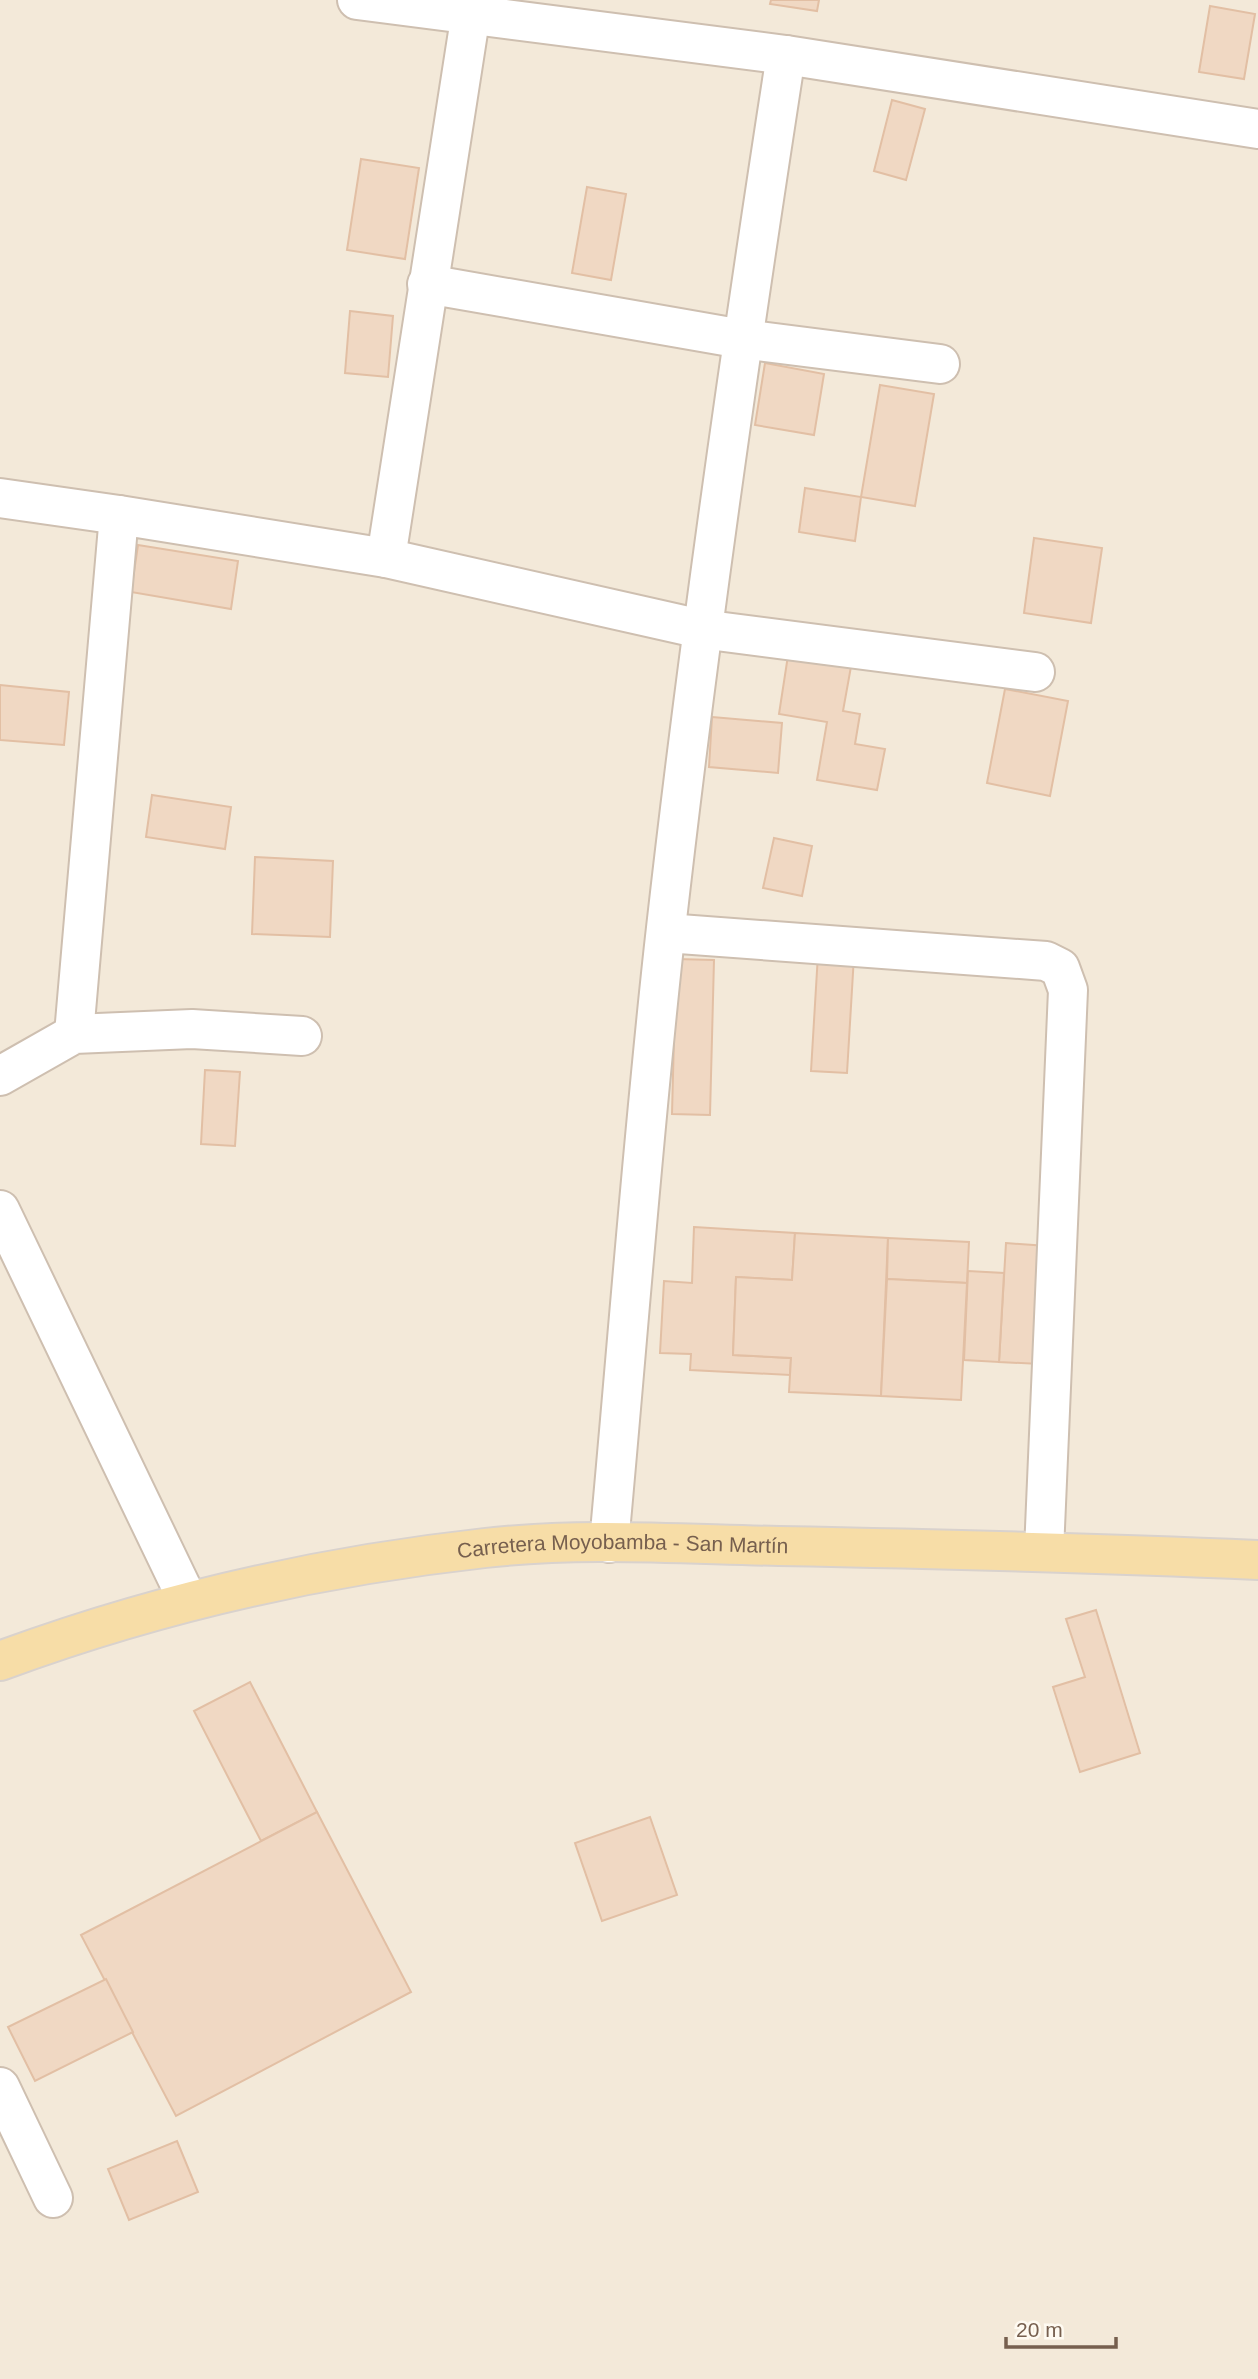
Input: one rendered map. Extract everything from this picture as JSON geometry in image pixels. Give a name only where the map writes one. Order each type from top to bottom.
[{"type":"main road","name":"Carretera Moyobamba - San Martín","points":[[0,1661],[85,1630],[188,1601],[369,1565],[486,1548],[609,1542],[1044,1551],[1258,1560]]},
{"type":"street","points":[[356,0],[472,8],[1258,129]]},
{"type":"street","points":[[386,558],[472,8]]},
{"type":"street","points":[[609,1542],[666,933],[701,629],[786,55]]},
{"type":"street","points":[[427,284],[742,339],[940,364]]},
{"type":"street","points":[[0,498],[386,558],[701,629],[1035,672]]},
{"type":"street","points":[[74,1034],[119,515]]},
{"type":"street","points":[[666,933],[1046,961],[1060,968],[1068,990],[1044,1551]]},
{"type":"street","points":[[0,1076],[74,1034],[192,1029],[302,1036]]},
{"type":"street","points":[[0,1210],[188,1601]]},
{"type":"street","points":[[0,2087],[53,2198]]},
{"type":"shaded area","points":[[0,0],[1258,0],[1258,2379],[0,2379]]},
{"type":"building","points":[[771,0],[819,0],[817,11],[770,4]]},
{"type":"building","points":[[1210,6],[1255,14],[1244,79],[1199,72]]},
{"type":"building","points":[[892,100],[925,109],[906,180],[874,171]]},
{"type":"building","points":[[361,159],[419,168],[405,259],[347,250]]},
{"type":"building","points":[[587,187],[626,194],[611,280],[572,273]]},
{"type":"building","points":[[350,311],[393,316],[388,377],[345,373]]},
{"type":"building","points":[[765,363],[824,374],[814,435],[755,425]]},
{"type":"building","points":[[880,385],[934,394],[915,506],[861,497]]},
{"type":"building","points":[[805,488],[861,497],[855,541],[799,532]]},
{"type":"building","points":[[1034,538],[1102,548],[1091,623],[1024,613]]},
{"type":"building","points":[[138,545],[238,561],[231,609],[131,592]]},
{"type":"building","points":[[789,649],[852,661],[843,711],[860,714],[855,744],[885,749],[877,790],[817,780],[827,722],[779,714]]},
{"type":"building","points":[[0,685],[69,692],[64,745],[0,740]]},
{"type":"building","points":[[1005,689],[1068,701],[1050,796],[987,783]]},
{"type":"building","points":[[712,717],[782,723],[778,773],[709,767]]},
{"type":"building","points":[[152,795],[231,807],[225,849],[146,837]]},
{"type":"building","points":[[774,838],[812,846],[802,896],[763,888]]},
{"type":"building","points":[[255,857],[333,861],[330,937],[252,934]]},
{"type":"building","points":[[818,954],[854,956],[847,1073],[811,1071]]},
{"type":"building","points":[[676,959],[714,960],[710,1115],[672,1114]]},
{"type":"building","points":[[205,1070],[240,1072],[235,1146],[201,1144]]},
{"type":"building","points":[[694,1227],[795,1233],[792,1280],[736,1277],[733,1355],[791,1358],[790,1375],[690,1370],[691,1354],[660,1353],[664,1281],[692,1283]]},
{"type":"building","points":[[795,1233],[888,1238],[881,1396],[789,1392],[791,1358],[733,1355],[736,1277],[792,1280]]},
{"type":"building","points":[[888,1238],[969,1242],[967,1283],[887,1279]]},
{"type":"building","points":[[1006,1243],[1047,1246],[1040,1364],[999,1362]]},
{"type":"building","points":[[968,1271],[1004,1273],[999,1362],[964,1360]]},
{"type":"building","points":[[887,1279],[967,1283],[961,1400],[881,1396]]},
{"type":"building","points":[[1096,1610],[1140,1753],[1080,1772],[1053,1687],[1085,1677],[1066,1619]]},
{"type":"building","points":[[250,1682],[317,1812],[261,1841],[194,1711]]},
{"type":"building","points":[[317,1812],[411,1992],[176,2116],[81,1935]]},
{"type":"building","points":[[650,1817],[677,1895],[602,1921],[575,1843]]},
{"type":"building","points":[[106,1979],[133,2032],[35,2081],[8,2027]]},
{"type":"building","points":[[177,2141],[198,2192],[129,2220],[108,2169]]}]
